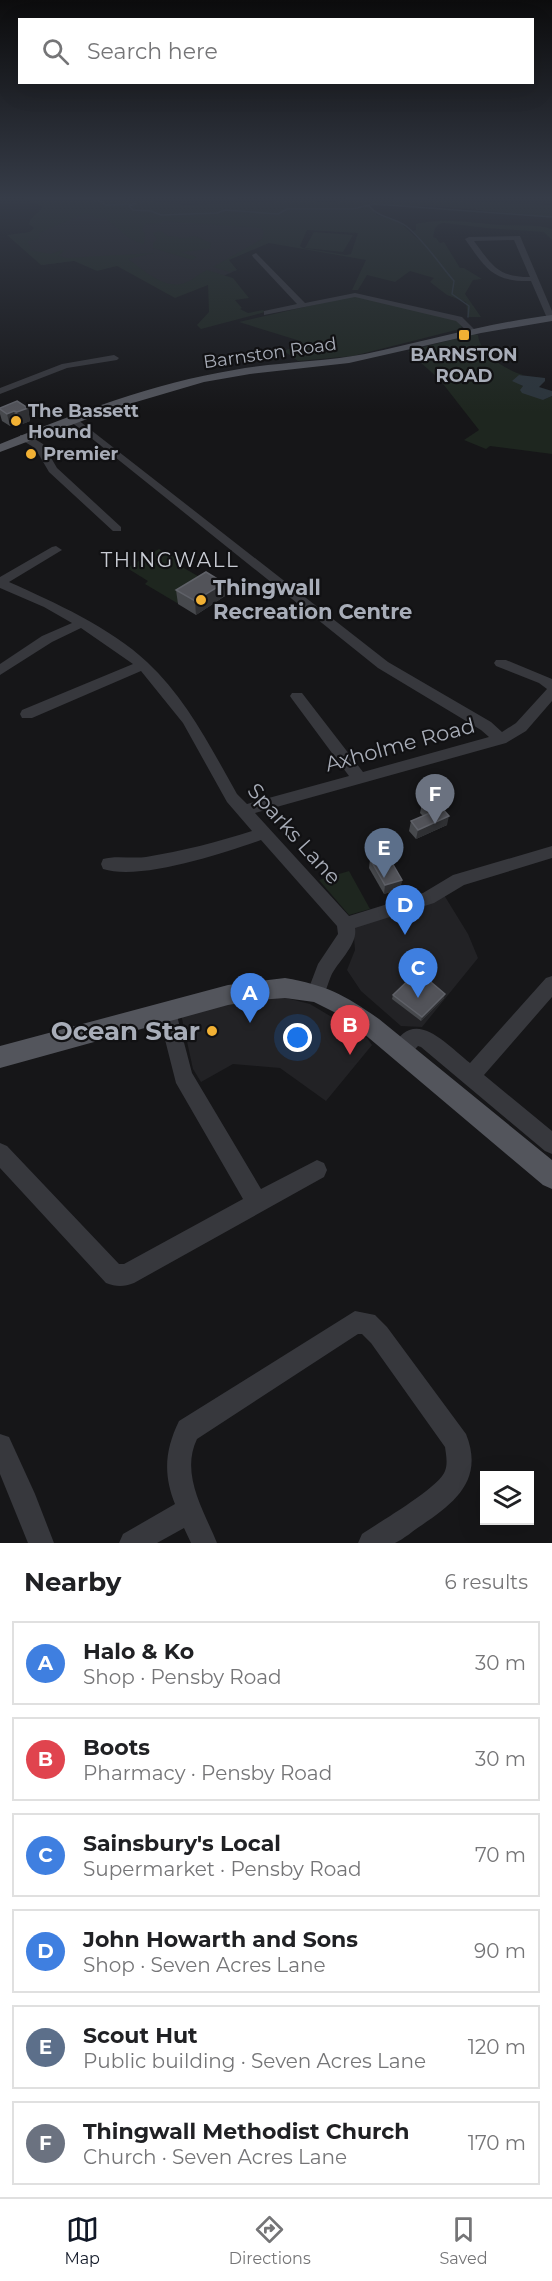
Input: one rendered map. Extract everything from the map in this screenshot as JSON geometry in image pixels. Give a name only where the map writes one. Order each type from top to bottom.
[{"type":"main road","name":"Barnston Road","points":[[0,448],[73,419],[161,390],[202,380],[235,373],[364,357],[471,330],[551,318]]},
{"type":"main road","points":[[0,1057],[228,995],[285,988],[316,993],[342,1005],[552,1176]]},
{"type":"street","points":[[268,268],[302,305]]},
{"type":"street","points":[[491,268],[501,277],[510,280],[534,279]]},
{"type":"street","points":[[529,268],[551,318]]},
{"type":"street","points":[[267,313],[355,295],[459,319],[471,330]]},
{"type":"street","points":[[0,391],[65,366],[114,358]]},
{"type":"street","points":[[73,419],[383,665],[486,726],[501,740]]},
{"type":"street","points":[[24,437],[39,446],[53,470],[117,529]]},
{"type":"street","points":[[3,587],[56,550]]},
{"type":"street","name":"Sparks Lane","points":[[3,587],[48,604],[122,648],[143,665],[188,720],[232,798],[242,811],[334,909],[345,924]]},
{"type":"street","points":[[0,670],[47,639],[82,623]]},
{"type":"street","points":[[500,663],[544,680],[552,686]]},
{"type":"street","points":[[27,714],[143,665]]},
{"type":"street","name":"Axholme Road","points":[[242,811],[501,740],[521,727],[552,692]]},
{"type":"street","points":[[297,695],[359,778]]},
{"type":"street","points":[[109,864],[122,867],[171,858],[228,846],[264,833]]},
{"type":"street","points":[[316,993],[324,970],[336,955],[346,934],[345,924],[428,898],[459,880],[552,852]]},
{"type":"street","points":[[470,1077],[552,984]]},
{"type":"street","points":[[167,1012],[183,1076],[256,1202]]},
{"type":"street","points":[[401,1051],[414,1036],[426,1039],[552,1144]]},
{"type":"street","points":[[0,1153],[114,1275],[126,1275],[317,1170]]},
{"type":"street","points":[[204,1543],[180,1484],[177,1466],[180,1442],[188,1430],[356,1322],[368,1323],[457,1443],[459,1458],[457,1478],[447,1490],[371,1543]]},
{"type":"street","points":[[0,1446],[41,1543]]},
{"type":"street","points":[[132,1543],[190,1510]]},
{"type":"shaded area","points":[[90,268],[109,268],[97,271]]},
{"type":"shaded area","points":[[121,268],[140,268],[163,282],[171,284],[187,282],[207,270],[233,278],[249,298],[235,300],[242,308],[240,309],[248,313],[263,310],[265,312],[201,329],[197,325],[209,312],[208,285],[175,298]]},
{"type":"shaded area","points":[[124,268],[235,268],[237,270],[175,297]]},
{"type":"shaded area","points":[[216,268],[235,268],[237,270],[229,272]]},
{"type":"shaded area","points":[[362,268],[464,268],[482,279],[473,280],[465,294],[481,317],[468,317],[466,302],[447,295],[430,282],[434,278],[410,271],[395,282],[367,275],[358,290],[352,290]]},
{"type":"shaded area","points":[[353,296],[456,319],[462,326],[460,329],[353,356],[298,361],[284,351],[300,344],[297,340],[239,322]]},
{"type":"shaded area","points":[[474,334],[478,335],[483,349],[489,355],[509,369],[523,375],[519,375],[518,383],[543,400],[552,396],[552,454],[490,446],[486,449],[464,440],[479,430],[440,380],[408,351]]},
{"type":"shaded area","points":[[519,375],[545,378],[539,387],[552,391],[552,396],[543,400],[522,393],[520,390],[523,386],[512,381]]},
{"type":"shaded area","points":[[159,549],[181,561],[177,564],[208,582],[177,603],[145,584],[148,581],[127,568]]},
{"type":"shaded area","points":[[349,871],[370,909],[349,915],[319,880]]},
{"type":"shaded area","points":[[444,895],[468,934],[478,958],[422,1027],[401,1026],[361,991],[347,970],[355,950],[353,924]]},
{"type":"shaded area","points":[[263,996],[286,998],[310,1004],[367,1038],[372,1045],[326,1101],[280,1068],[233,1064],[201,1082],[193,1069],[181,1014]]},
{"type":"building","points":[[17,401],[28,408],[7,414],[0,409],[0,408]]},
{"type":"building","points":[[206,572],[224,583],[195,601],[176,590]]},
{"type":"building","points":[[434,799],[449,816],[418,830],[411,821],[430,813],[422,804]]},
{"type":"building","points":[[387,854],[402,880],[385,885],[370,859]]},
{"type":"building","points":[[418,971],[445,994],[422,1017],[393,995]]},
{"type":"waterway","points":[[443,268],[454,281],[452,294],[469,306],[468,317]]},
{"type":"place","name":"BARNSTON ROAD","points":[[464,335]]},
{"type":"place","name":"The Bassett Hound","points":[[16,421]]},
{"type":"place","name":"Premier","points":[[31,454]]},
{"type":"place","name":"Thingwall Recreation Centre","points":[[201,600]]},
{"type":"place","name":"Thingwall Methodist Church","points":[[435,824]]},
{"type":"place","name":"Scout Hut","points":[[384,878]]},
{"type":"place","name":"John Howarth and Sons","points":[[405,935]]},
{"type":"place","name":"Sainsbury's Local","points":[[418,998]]},
{"type":"place","name":"Halo & Ko","points":[[250,1023]]},
{"type":"place","name":"Ocean Star","points":[[212,1031]]},
{"type":"place","name":"Boots","points":[[350,1055]]},
{"type":"district","name":"THINGWALL","points":[[170,560]]}]
